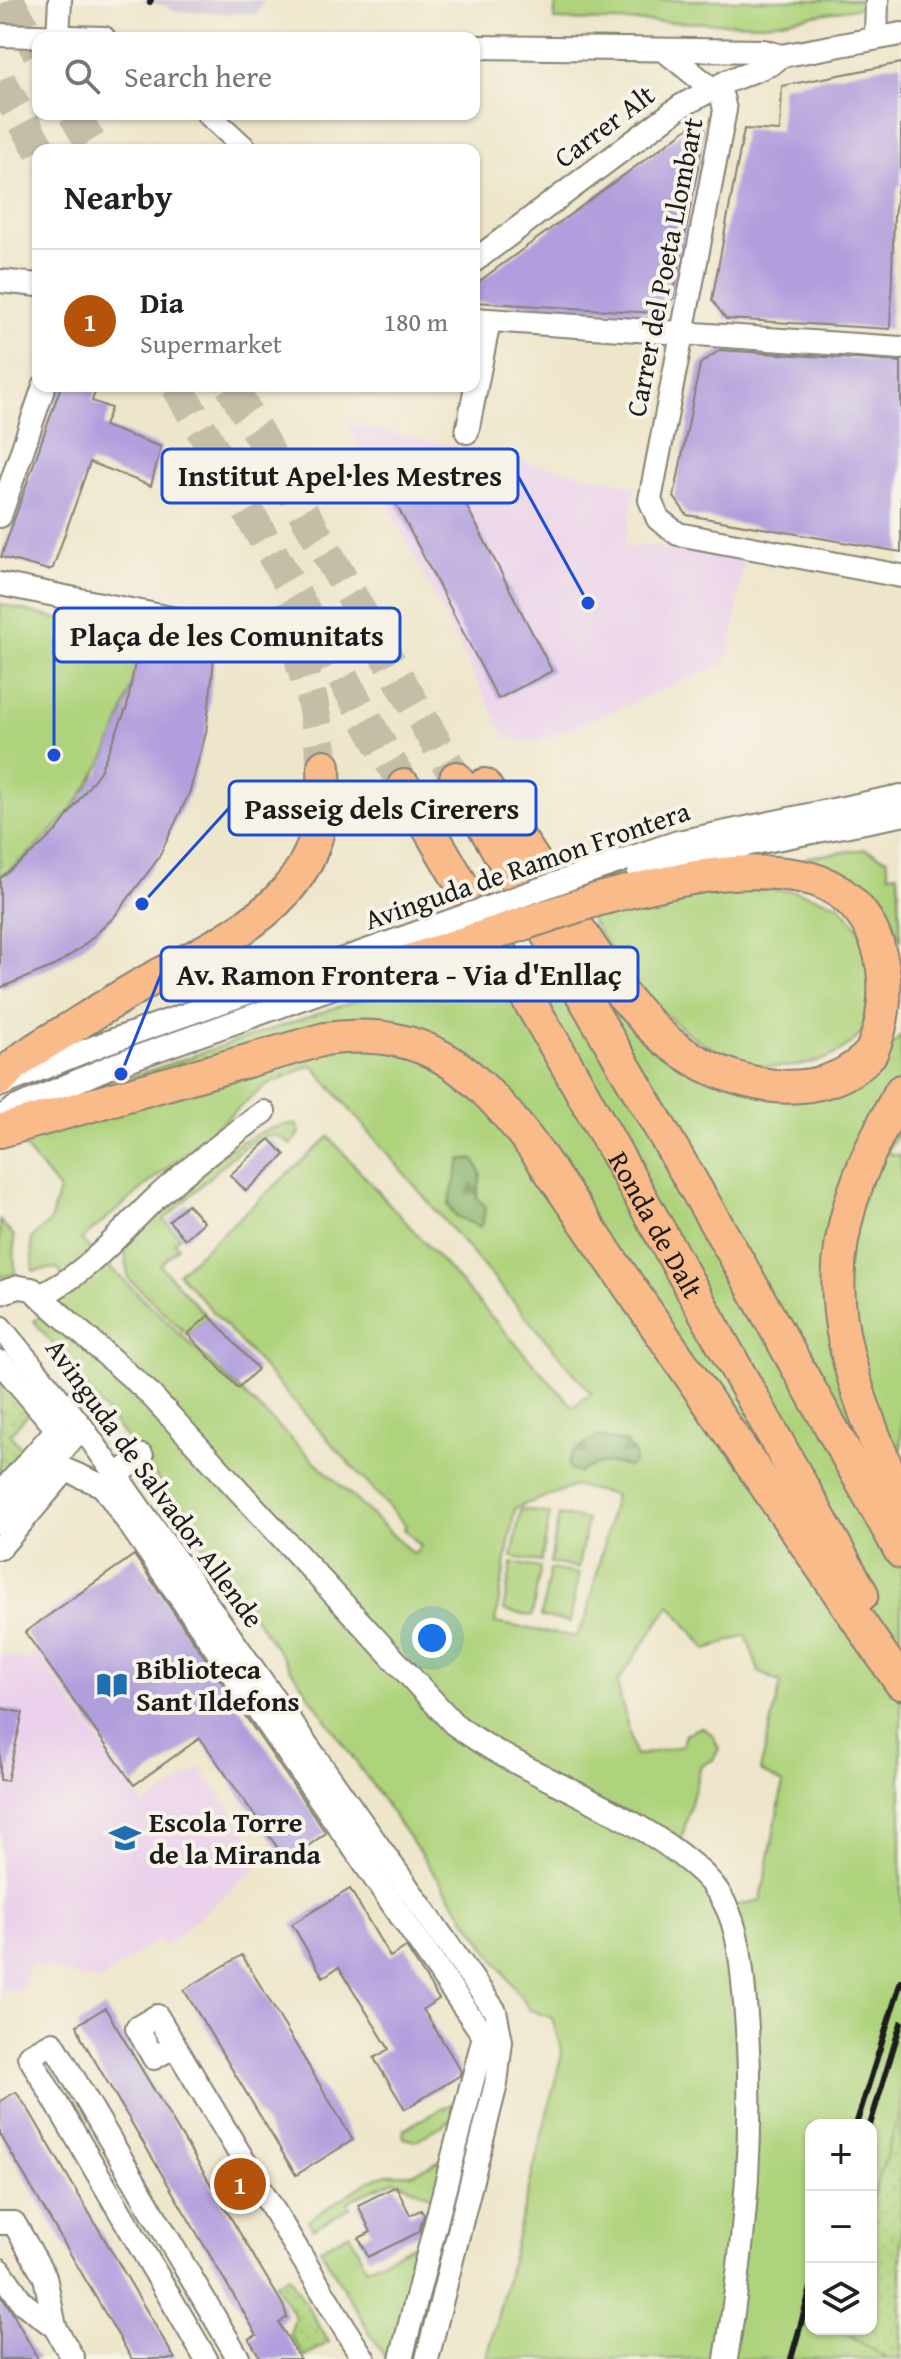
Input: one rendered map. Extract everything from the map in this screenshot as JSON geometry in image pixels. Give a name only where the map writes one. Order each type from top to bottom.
[{"type":"highway","points":[[0,1079],[18,1059],[118,998],[240,932],[273,907],[300,872],[315,840],[323,807],[324,766]]},
{"type":"highway","name":"Ronda de Dalt","points":[[870,1054],[828,1081],[785,1087],[727,1076],[672,1045],[621,993],[470,782],[901,1552]]},
{"type":"highway","name":"Ronda de Dalt","points":[[404,786],[569,1069],[901,1667]]},
{"type":"highway","points":[[384,957],[591,888],[742,874],[800,876],[853,897],[882,926],[897,967],[896,1009],[870,1054]]},
{"type":"highway","points":[[870,1054],[901,1016]]},
{"type":"highway","points":[[0,1131],[325,1039],[355,1035],[387,1037],[430,1049],[458,1065],[480,1082],[537,1152],[901,1683]]},
{"type":"highway","points":[[901,1091],[876,1139],[848,1209],[839,1248],[836,1288],[845,1351],[901,1504]]},
{"type":"street","points":[[58,32],[60,0]]},
{"type":"street","points":[[876,38],[877,0]]},
{"type":"street","points":[[480,47],[764,51],[781,56],[901,34]]},
{"type":"street","points":[[0,35],[32,36]]},
{"type":"street","name":"Carrer del Poeta Llombart","points":[[665,51],[722,97],[725,110],[650,500],[658,519],[678,534],[901,576]]},
{"type":"street","name":"Carrer Alt","points":[[480,257],[681,106],[771,64],[781,56]]},
{"type":"street","points":[[214,120],[240,144]]},
{"type":"street","points":[[0,281],[32,284]]},
{"type":"street","points":[[482,320],[901,348]]},
{"type":"street","points":[[0,516],[42,392]]},
{"type":"street","points":[[467,432],[472,392]]},
{"type":"street","points":[[0,584],[196,623],[197,637],[223,639]]},
{"type":"street","name":"Avinguda de Ramon Frontera","points":[[591,888],[678,842],[901,796]]},
{"type":"street","name":"Avinguda de Ramon Frontera","points":[[591,888],[750,844],[901,815]]},
{"type":"street","name":"Avinguda de Ramon Frontera","points":[[0,1085],[105,1043],[384,957]]},
{"type":"street","name":"Avinguda de Ramon Frontera","points":[[0,1118],[15,1108],[114,1065],[384,957]]},
{"type":"street","points":[[39,1296],[61,1286],[82,1270],[159,1196],[264,1112]]},
{"type":"street","points":[[0,1293],[19,1287],[32,1289],[148,1392],[454,1724],[489,1750],[574,1790],[657,1838],[696,1868],[725,1903],[741,1971],[751,2073],[744,2230],[726,2359]]},
{"type":"street","name":"Avinguda de Salvador Allende","points":[[0,1327],[82,1427],[110,1481],[495,2011],[501,2041],[496,2084],[427,2359]]},
{"type":"street","points":[[0,1362],[57,1429],[0,1494]]},
{"type":"street","points":[[0,1523],[82,1427]]},
{"type":"street","points":[[110,1481],[142,1456]]},
{"type":"street","points":[[0,1548],[66,1470],[110,1481],[484,2036],[401,2359]]},
{"type":"street","points":[[206,2359],[29,2056],[53,2043],[239,2359]]},
{"type":"street","points":[[175,2046],[364,2359]]},
{"type":"street","points":[[0,2223],[14,2223],[45,2277],[55,2327],[73,2359]]},
{"type":"street","points":[[0,2270],[23,2303],[55,2327]]},
{"type":"shaded area","points":[[138,0],[265,0],[256,14],[173,11],[167,6]]},
{"type":"shaded area","points":[[347,423],[636,486],[625,542],[629,549],[641,544],[744,561],[732,645],[724,664],[536,743],[506,739]]},
{"type":"shaded area","name":"Escola Torre de la Miranda","points":[[36,1652],[144,1806],[201,1768],[266,1860],[164,1947],[158,1940],[98,1982],[31,1964],[21,1993],[0,1988],[0,1815],[10,1771],[0,1769],[23,1713],[0,1708],[0,1653],[26,1660]]},
{"type":"green space","points":[[556,0],[860,0],[861,7],[765,24],[554,20]]},
{"type":"green space","points":[[0,604],[139,640],[124,711],[96,774],[54,829],[0,877]]},
{"type":"green space","points":[[865,849],[887,859],[889,874],[898,873],[901,942],[883,911],[860,888],[814,868],[796,864],[807,857]]},
{"type":"green space","points":[[753,889],[795,891],[839,904],[875,948],[870,1004],[864,1028],[849,1045],[822,1060],[784,1067],[748,1063],[715,1050],[684,1030],[656,1005],[608,947],[589,917],[670,897]]},
{"type":"green space","points":[[470,962],[620,1008],[753,1091],[889,1049],[901,1035],[901,1127],[887,1153],[901,1156],[901,2359],[487,2359],[562,2053],[552,2018],[530,2010],[149,1467],[34,1321],[71,1291],[58,1268],[33,1271],[31,1239],[50,1222],[59,1190],[22,1144],[42,1107]],"holes":[[[312,1065],[591,1393],[573,1407],[329,1137],[178,1273],[406,1526],[404,1529],[421,1546],[413,1554],[81,1240],[266,1085]],[[575,1486],[615,1495],[587,1616],[576,1637],[495,1623],[515,1508]],[[670,1605],[707,1650],[746,1635],[759,1672],[781,1683],[760,1771],[783,1784],[761,1900],[734,1906],[680,1845],[701,1765],[713,1760],[719,1749],[713,1735],[701,1727],[685,1734],[682,1746],[635,1756],[617,1683]]]},
{"type":"green space","points":[[296,1124],[300,1133],[291,1145],[271,1136],[247,1145],[164,1220],[180,1237],[174,1242],[178,1247],[160,1265],[207,1317],[188,1335],[128,1278],[124,1243],[178,1188],[222,1154],[268,1130]]},
{"type":"green space","points":[[461,1159],[474,1159],[481,1173],[477,1198],[485,1206],[483,1223],[479,1227],[456,1216],[448,1206]]},
{"type":"green space","points":[[0,1221],[14,1236],[15,1274],[0,1277]]},
{"type":"green space","points":[[0,1375],[30,1412],[10,1434],[24,1452],[0,1479]]},
{"type":"green space","points":[[597,1436],[627,1443],[635,1455],[634,1463],[628,1467],[602,1464],[578,1473],[571,1470],[568,1464],[573,1452]]},
{"type":"green space","points":[[521,1509],[550,1514],[541,1562],[512,1557]]},
{"type":"green space","points":[[559,1515],[587,1520],[578,1568],[550,1563]]},
{"type":"green space","points":[[512,1563],[540,1568],[532,1616],[503,1611]]},
{"type":"green space","points":[[550,1569],[579,1574],[570,1622],[541,1617]]},
{"type":"green space","points":[[459,2099],[457,2117],[415,2141],[403,2138],[404,2129]]},
{"type":"green space","points":[[901,2110],[901,2359],[887,2359],[849,2335],[877,2335],[877,2184]]},
{"type":"green space","points":[[445,2158],[439,2200],[394,2180],[348,2201],[351,2207],[313,2229],[308,2220],[371,2180],[386,2174],[412,2174]]},
{"type":"green space","points":[[350,2233],[366,2268],[429,2237],[397,2357],[384,2356],[320,2249]]},
{"type":"green space","points":[[289,2276],[329,2342],[304,2357],[290,2335],[295,2317],[275,2284]]},
{"type":"building","points":[[901,63],[901,185],[898,186],[894,216],[890,329],[726,319],[712,300],[744,129],[780,131],[782,86]]},
{"type":"building","points":[[695,123],[705,129],[673,298],[655,313],[480,302],[480,281]]},
{"type":"building","points":[[720,350],[901,362],[901,552],[687,515],[674,497],[700,364]]},
{"type":"building","points":[[59,392],[95,392],[92,401],[111,408],[104,426],[161,447],[151,486],[90,462],[53,568],[48,570],[1,557]]},
{"type":"building","points":[[449,472],[552,671],[498,699],[394,500]]},
{"type":"building","points":[[173,633],[183,635],[189,649],[188,657],[214,659],[206,733],[189,794],[158,859],[114,917],[82,947],[54,966],[0,988],[0,878],[58,829],[100,771],[127,707],[139,640],[173,639]]},
{"type":"building","points":[[270,1139],[285,1155],[246,1191],[230,1175]]},
{"type":"building","points":[[187,1204],[204,1222],[185,1239],[169,1221]]},
{"type":"building","points":[[209,1315],[258,1369],[238,1388],[188,1334]]},
{"type":"building","points":[[134,1555],[326,1833],[287,1861],[200,1738],[134,1785],[25,1632]]},
{"type":"building","points":[[0,1708],[23,1713],[7,1781],[0,1780]]},
{"type":"building","points":[[350,1889],[390,1957],[406,1947],[439,1999],[423,2009],[461,2071],[459,2076],[405,2109],[374,2058],[389,2049],[339,1967],[323,1977],[292,1924]]},
{"type":"building","points":[[242,1955],[353,2140],[296,2175],[184,1990]]},
{"type":"building","points":[[105,2008],[283,2305],[287,2317],[279,2323],[300,2359],[261,2359],[249,2339],[257,2335],[82,2039],[77,2025]]},
{"type":"building","points":[[16,2092],[175,2359],[132,2359],[0,2134],[0,2101]]},
{"type":"building","points":[[396,2186],[410,2215],[421,2210],[424,2215],[419,2232],[368,2257],[359,2238],[371,2232],[358,2205]]},
{"type":"building","points":[[0,2294],[11,2310],[38,2359],[0,2359]]},
{"type":"tunnel","points":[[8,0],[32,42]]},
{"type":"tunnel","points":[[0,81],[37,144]]},
{"type":"tunnel","points":[[78,120],[92,144]]},
{"type":"tunnel","points":[[180,392],[404,786]]},
{"type":"tunnel","points":[[234,392],[456,778]]},
{"type":"tunnel","points":[[284,602],[312,700],[324,766]]},
{"type":"railway","points":[[858,2119],[901,1981]]},
{"type":"railway","points":[[872,2119],[901,2023]]},
{"type":"railway","points":[[791,2359],[805,2309]]},
{"type":"place","name":"Institut Apel·les Mestres","points":[[588,603]]},
{"type":"place","name":"Plaça de les Comunitats","points":[[54,755]]},
{"type":"place","name":"Passeig dels Cirerers","points":[[142,904]]},
{"type":"place","name":"Av. Ramon Frontera - Via d'Enllaç","points":[[121,1074]]},
{"type":"place","name":"Biblioteca Sant Ildefons","points":[[112,1685]]},
{"type":"place","name":"Escola Torre de la Miranda","points":[[125,1838]]},
{"type":"place","name":"Dia","points":[[240,2184]]}]
